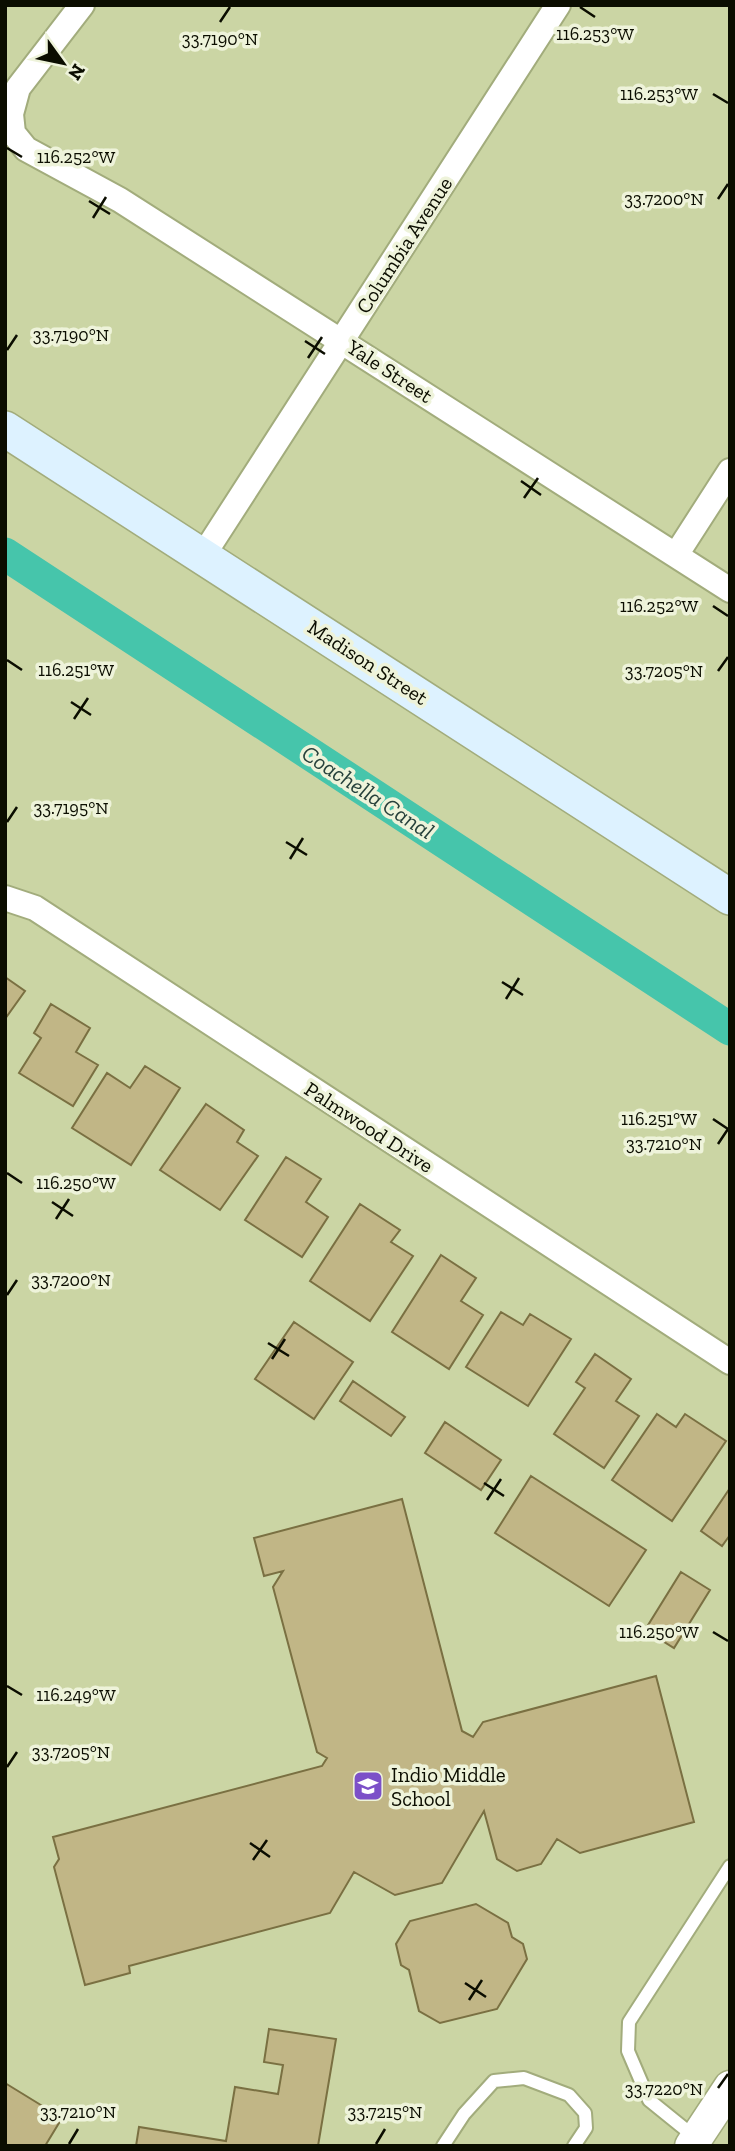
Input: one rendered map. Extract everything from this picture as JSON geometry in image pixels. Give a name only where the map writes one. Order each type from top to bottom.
[{"type":"main road","name":"Madison Street","points":[[5,429],[204,554],[730,897]]},
{"type":"street","name":"Yale Street","points":[[82,5],[18,88],[11,114],[13,133],[26,149],[120,201],[730,590]]},
{"type":"street","name":"Columbia Avenue","points":[[204,554],[558,5]]},
{"type":"street","points":[[676,555],[730,471]]},
{"type":"street","name":"Palmwood Drive","points":[[5,898],[35,908],[730,1362]]},
{"type":"street","points":[[694,2142],[730,2087]]},
{"type":"lane","points":[[694,2142],[649,2100],[628,2051],[629,2022],[730,1867]]},
{"type":"lane","points":[[443,2146],[464,2115],[494,2081],[524,2078],[569,2095],[585,2113],[586,2128],[574,2146]]},
{"type":"building","points":[[5,977],[25,991],[5,1019]]},
{"type":"building","points":[[51,1004],[90,1028],[76,1052],[98,1065],[73,1106],[19,1073],[41,1038],[34,1033]]},
{"type":"building","points":[[145,1066],[180,1088],[131,1165],[72,1128],[107,1073],[130,1088]]},
{"type":"building","points":[[206,1104],[244,1130],[237,1142],[258,1156],[220,1210],[160,1170]]},
{"type":"building","points":[[286,1157],[321,1179],[306,1202],[328,1217],[302,1257],[245,1220]]},
{"type":"building","points":[[360,1204],[400,1230],[391,1242],[413,1256],[370,1321],[310,1281]]},
{"type":"building","points":[[441,1255],[476,1278],[461,1301],[483,1315],[449,1369],[392,1332]]},
{"type":"building","points":[[501,1312],[523,1325],[530,1314],[571,1339],[528,1406],[466,1367]]},
{"type":"building","points":[[294,1322],[353,1362],[314,1419],[255,1379]]},
{"type":"building","points":[[595,1354],[631,1379],[616,1401],[639,1416],[604,1468],[554,1434],[585,1388],[576,1382]]},
{"type":"building","points":[[353,1381],[405,1417],[391,1436],[340,1401]]},
{"type":"building","points":[[657,1414],[676,1427],[685,1414],[726,1441],[672,1521],[612,1480]]},
{"type":"building","points":[[445,1422],[501,1460],[481,1490],[425,1453]]},
{"type":"building","points":[[531,1476],[646,1550],[609,1606],[495,1533]]},
{"type":"building","points":[[730,1488],[730,1535],[722,1546],[701,1531]]},
{"type":"building","points":[[402,1499],[462,1731],[473,1737],[483,1722],[656,1676],[694,1822],[580,1853],[557,1839],[541,1864],[517,1871],[497,1859],[484,1811],[442,1883],[395,1895],[354,1872],[330,1913],[129,1966],[130,1973],[85,1985],[54,1867],[59,1859],[53,1837],[322,1766],[327,1758],[317,1752],[273,1587],[283,1571],[264,1576],[254,1538]]},
{"type":"building","points":[[681,1572],[710,1590],[674,1648],[645,1630]]},
{"type":"building","points":[[476,1904],[508,1923],[512,1937],[523,1944],[527,1959],[497,2009],[440,2023],[419,2011],[409,1970],[401,1965],[396,1944],[410,1921]]},
{"type":"building","points":[[269,2029],[336,2039],[318,2146],[136,2146],[139,2127],[226,2141],[235,2087],[278,2094],[283,2065],[264,2062]]},
{"type":"building","points":[[5,2083],[62,2118],[45,2146],[5,2146]]},
{"type":"waterway","name":"Coachella Canal","points":[[5,554],[730,1029]]},
{"type":"place","name":"Indio Middle School","points":[[368,1786]]}]
